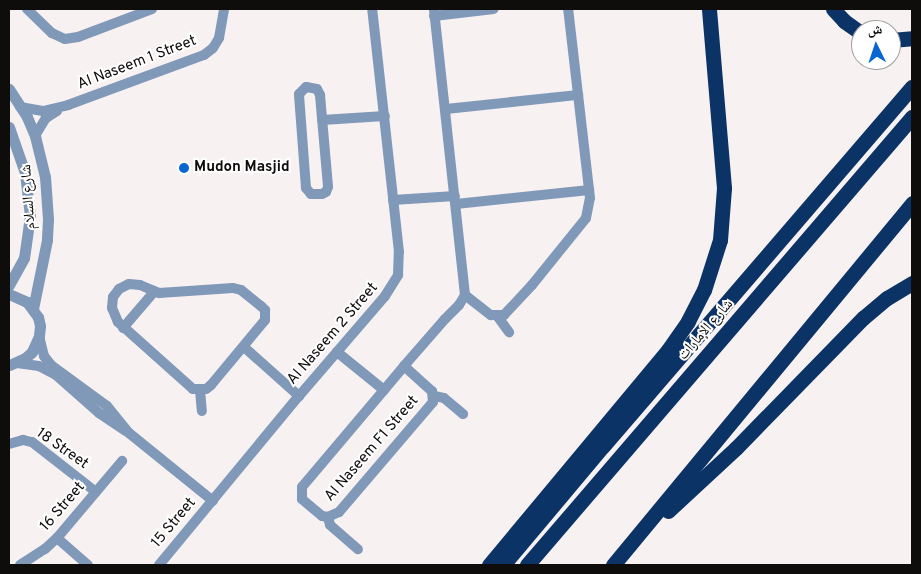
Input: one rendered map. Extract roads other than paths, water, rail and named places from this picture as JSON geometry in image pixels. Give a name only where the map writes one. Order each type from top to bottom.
[{"type":"highway","points":[[489,565],[668,350],[688,321],[704,290],[720,240],[724,197],[709,9]]},
{"type":"highway","points":[[833,9],[851,26]]},
{"type":"highway","points":[[503,565],[912,87]]},
{"type":"highway","name":"شارع الإمارات","points":[[527,565],[912,117]]},
{"type":"highway","points":[[613,565],[912,203]]},
{"type":"highway","points":[[635,540],[736,448],[863,318],[887,298],[912,282]]},
{"type":"street","points":[[28,9],[52,33],[65,39],[78,37],[152,9]]},
{"type":"street","name":"Al Naseem 2 Street","points":[[213,501],[299,396],[385,296],[398,275],[399,252],[372,9]]},
{"type":"street","points":[[494,9],[434,12],[456,200],[464,295],[486,312],[498,316],[509,332]]},
{"type":"street","points":[[498,316],[509,311],[580,227],[589,208],[589,190],[568,9]]},
{"type":"street","name":"Al Naseem 1 Street","points":[[20,107],[43,111],[68,105],[204,55],[219,38],[220,12]]},
{"type":"street","points":[[314,87],[319,92],[322,120],[328,190],[324,194],[311,194],[306,188],[299,97],[303,88],[314,87]]},
{"type":"street","name":"شارع السلام","points":[[9,89],[34,136],[45,177],[48,219],[44,261],[33,309]]},
{"type":"street","points":[[446,110],[578,95]]},
{"type":"street","name":"Al Naseem 1 Street","points":[[34,136],[46,118],[68,105]]},
{"type":"street","points":[[322,120],[385,116]]},
{"type":"street","name":"شارع السلام","points":[[9,127],[25,173],[30,216],[24,258],[9,285]]},
{"type":"street","points":[[393,200],[456,200],[589,190]]},
{"type":"street","points":[[129,284],[154,292],[233,288],[241,290],[261,306],[266,315],[262,324],[244,347],[210,385],[200,390],[188,385],[122,328],[112,308],[113,297],[119,289],[129,284]]},
{"type":"street","points":[[122,328],[154,292]]},
{"type":"street","points":[[9,294],[19,297],[33,309],[38,317],[39,336],[44,356],[51,365],[213,501]]},
{"type":"street","name":"Al Naseem F1 Street","points":[[404,366],[432,391],[434,396],[433,402],[338,512],[328,517],[322,516],[306,503],[301,493],[302,487],[404,366],[445,319],[464,295]]},
{"type":"street","points":[[13,364],[32,352],[39,336]]},
{"type":"street","points":[[244,347],[299,396]]},
{"type":"street","name":"Al Naseem F1 Street","points":[[337,352],[384,390]]},
{"type":"street","points":[[13,364],[39,366],[56,374],[99,407]]},
{"type":"street","points":[[200,390],[202,411]]},
{"type":"street","name":"Al Naseem F1 Street","points":[[434,396],[444,398],[463,414]]},
{"type":"street","name":"18 Street","points":[[9,444],[24,440],[32,442],[96,492]]},
{"type":"street","name":"16 Street","points":[[20,565],[45,549],[57,538],[122,462]]},
{"type":"street","name":"15 Street","points":[[159,565],[213,501]]},
{"type":"street","name":"Al Naseem F1 Street","points":[[328,517],[330,525],[358,548]]},
{"type":"street","points":[[57,538],[88,565]]},
{"type":"place","name":"Mudon Masjid","points":[[184,168]]}]
